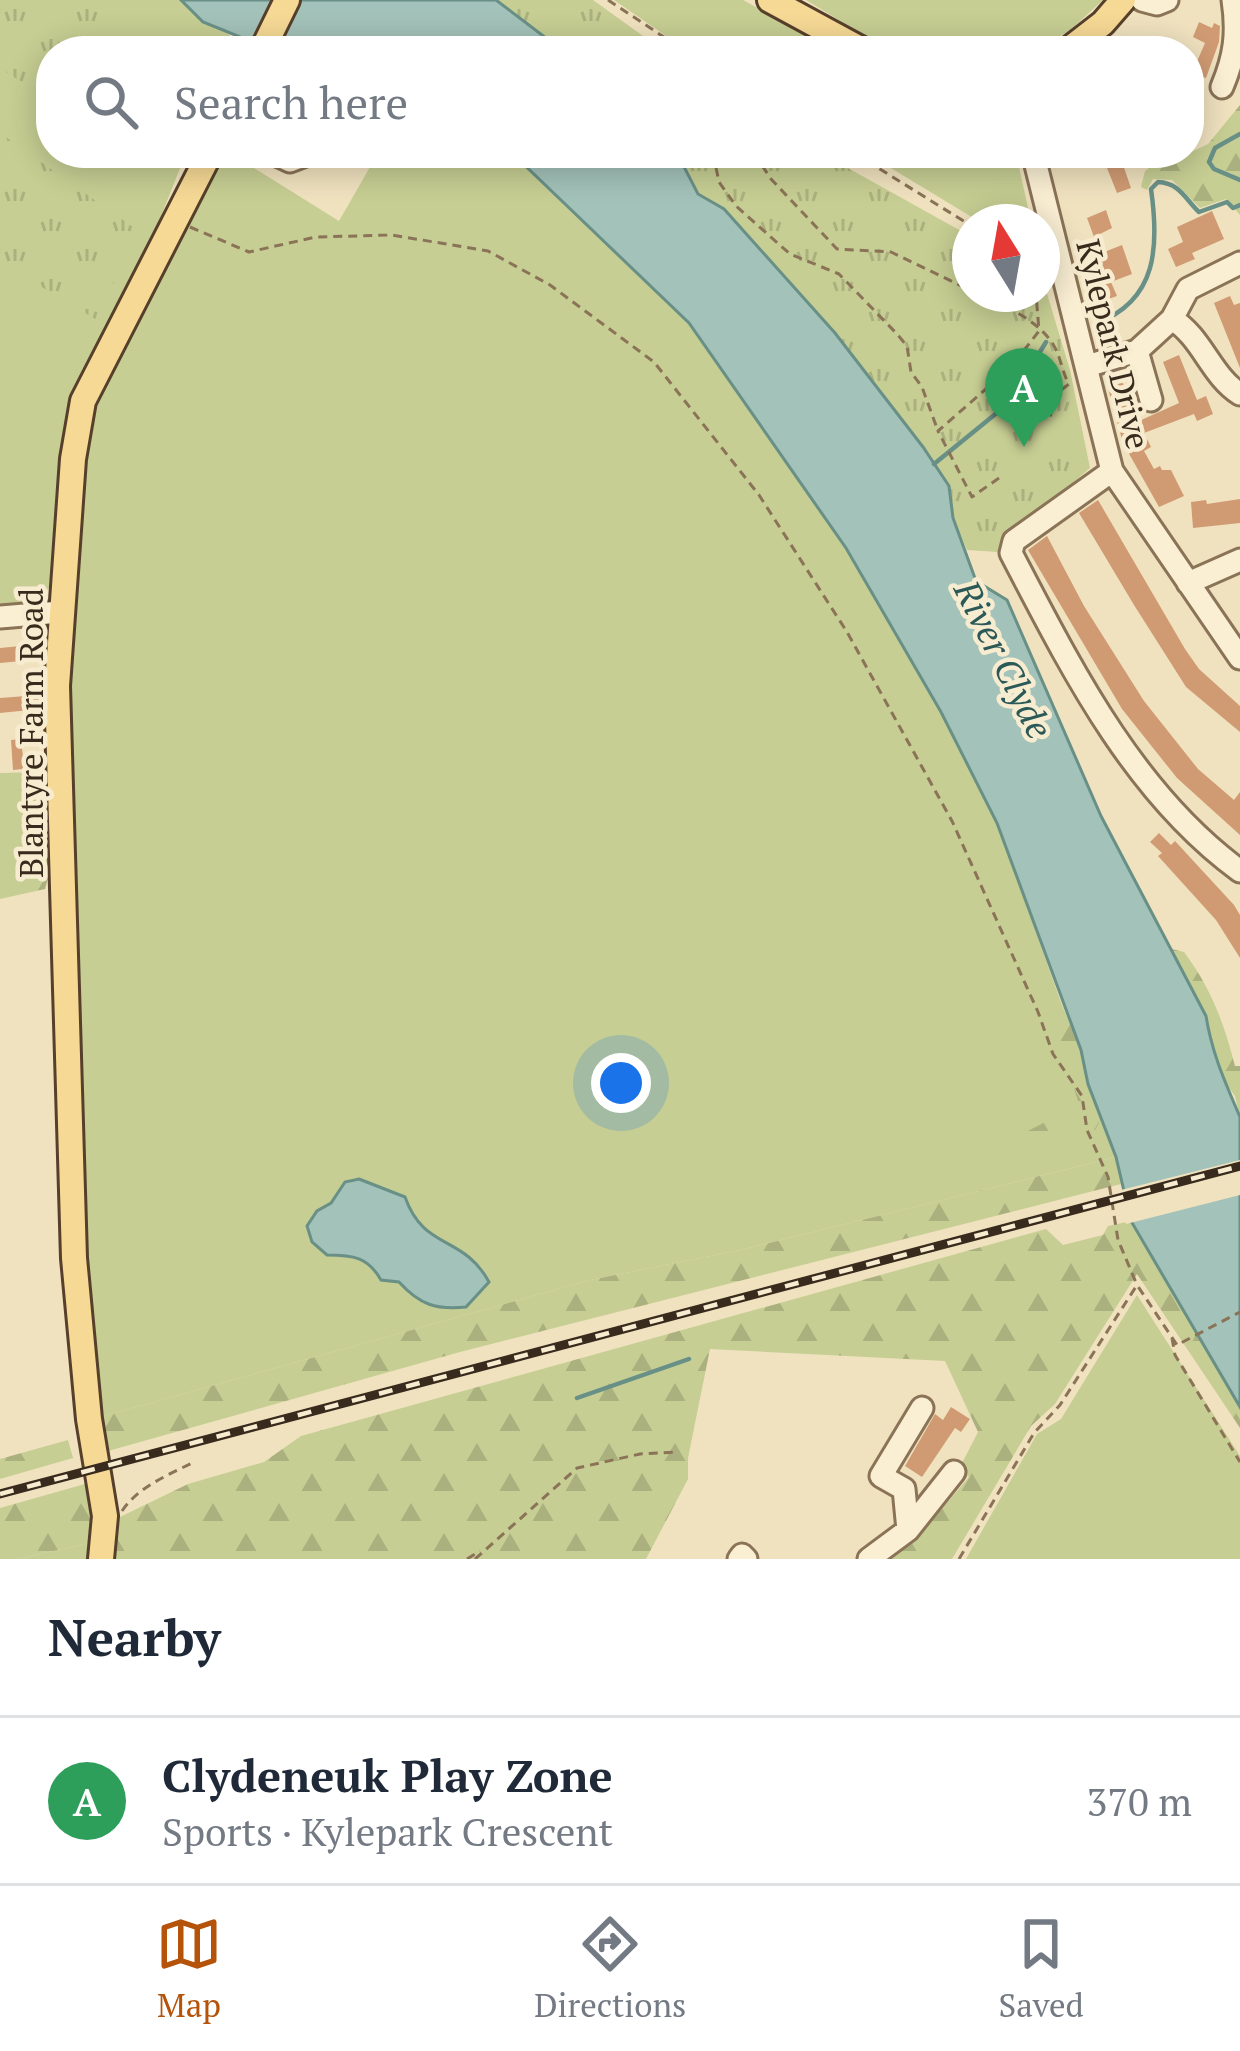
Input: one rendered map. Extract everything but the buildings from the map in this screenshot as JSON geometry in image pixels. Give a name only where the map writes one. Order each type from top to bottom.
[{"type":"main road","points":[[269,36],[286,0]]},
{"type":"main road","points":[[770,0],[836,36]]},
{"type":"main road","points":[[1086,36],[1123,0]]},
{"type":"main road","name":"Blantyre Farm Road","points":[[101,1559],[105,1516],[89,1419],[74,1258],[58,730],[60,612],[75,441],[83,401],[201,168]]},
{"type":"street","points":[[1142,0],[1157,4],[1167,0]]},
{"type":"street","points":[[1222,87],[1235,56],[1233,0]]},
{"type":"street","name":"Kylepark Drive","points":[[1037,168],[1112,471],[1240,658]]},
{"type":"street","points":[[1087,366],[1137,351],[1172,319],[1188,289],[1240,263]]},
{"type":"street","points":[[1172,319],[1183,326],[1226,385],[1240,394]]},
{"type":"street","points":[[1137,351],[1151,400]]},
{"type":"street","points":[[1112,471],[1014,541],[1011,554],[1129,759],[1177,818],[1240,871]]},
{"type":"street","points":[[1188,583],[1240,560]]},
{"type":"street","points":[[0,617],[60,612]]},
{"type":"street","points":[[908,1529],[904,1490],[881,1476],[922,1408]]},
{"type":"street","points":[[869,1559],[908,1529],[954,1472]]},
{"type":"path","points":[[608,0],[662,36]]},
{"type":"path","points":[[716,168],[719,182],[736,206],[790,254],[839,274],[907,346],[911,372],[972,497],[999,478]]},
{"type":"path","points":[[764,168],[837,249],[891,252],[952,281]]},
{"type":"path","points":[[878,168],[952,214]]},
{"type":"path","points":[[175,219],[249,252],[316,237],[392,235],[488,251],[550,285],[654,362],[759,495],[847,632],[952,821],[1053,1054],[1082,1096],[1088,1130],[1108,1177],[1118,1240],[1137,1285],[1178,1345],[1240,1312]]},
{"type":"path","points":[[1016,312],[1058,351],[1069,384],[1057,394],[1050,417]]},
{"type":"path","points":[[938,431],[1011,367],[1039,331],[1037,312]]},
{"type":"path","points":[[959,1559],[1034,1433],[1060,1405],[1137,1285]]},
{"type":"path","points":[[1171,1336],[1175,1355],[1240,1462]]},
{"type":"path","points":[[467,1559],[577,1468],[640,1454],[675,1452]]},
{"type":"path","points":[[118,1516],[129,1500],[194,1462]]},
{"type":"path","points":[[476,1559],[482,1550]]},
{"type":"green space","points":[[0,0],[181,0],[203,22],[229,36],[36,36],[36,168],[180,168],[156,229],[73,390],[49,588],[31,604],[0,607]]},
{"type":"green space","points":[[0,0],[75,0],[175,36],[36,36],[36,91],[0,68]]},
{"type":"green space","points":[[496,0],[593,0],[643,36],[543,36]]},
{"type":"green space","points":[[614,0],[743,0],[809,36],[666,36]]},
{"type":"green space","points":[[806,0],[1103,0],[1060,36],[865,36]]},
{"type":"green space","points":[[1240,105],[1240,215],[1226,199],[1200,208],[1172,180],[1153,179],[1147,190],[1141,187],[1149,168],[1204,168],[1204,146]]},
{"type":"green space","points":[[0,133],[36,158],[36,168],[49,168],[137,230],[97,320],[0,262]]},
{"type":"green space","points":[[210,168],[254,168],[339,221],[369,168],[528,168],[689,323],[846,548],[941,712],[997,823],[1116,1157],[745,1249],[590,1280],[97,1418],[83,1300],[64,746],[87,413]]},
{"type":"green space","points":[[685,168],[848,168],[952,226],[952,312],[1053,312],[1090,468],[998,552],[967,550],[953,518],[949,486],[923,447],[835,333],[724,209],[698,194]]},
{"type":"green space","points":[[891,168],[1019,168],[1027,204],[952,205]]},
{"type":"green space","points":[[39,772],[46,789],[48,878],[0,883],[0,773]]},
{"type":"green space","points":[[43,873],[48,878],[45,889],[0,899],[0,879]]},
{"type":"green space","points":[[1172,949],[1184,952],[1202,979],[1235,1066],[1240,1066],[1240,1117],[1235,1096],[1211,1052],[1206,1016]]},
{"type":"green space","points":[[1061,1003],[1081,1050],[1099,1123],[1095,1130],[1066,1138],[1049,1155],[1026,1156],[1018,1136],[1076,1111],[1078,1101],[1048,1008]]},
{"type":"green space","points":[[1116,1157],[1121,1184],[460,1352],[101,1453],[97,1418],[590,1280],[745,1249]]},
{"type":"green space","points":[[1131,1221],[1240,1407],[1240,1428],[1137,1274],[1055,1404],[1031,1426],[952,1559],[891,1559],[918,1537],[969,1477],[959,1469],[978,1432],[945,1361],[710,1349],[688,1479],[646,1559],[114,1559],[120,1517],[188,1484],[264,1462],[301,1436],[1046,1229],[1063,1245],[1103,1235],[1108,1226]]},
{"type":"green space","points":[[1137,1295],[1240,1456],[1240,1559],[966,1559],[1037,1434],[1061,1419]]},
{"type":"green space","points":[[68,1440],[73,1458],[0,1479],[0,1459]]},
{"type":"green space","points":[[92,1482],[98,1505],[93,1542],[0,1559],[0,1508]]},
{"type":"green space","points":[[93,1542],[91,1559],[19,1559]]},
{"type":"water","points":[[181,0],[496,0],[543,36],[238,36],[203,22]]},
{"type":"water","name":"River Clyde","points":[[528,168],[685,168],[698,194],[724,209],[835,333],[949,486],[953,518],[976,581],[1007,600],[1101,816],[1206,1016],[1240,1117],[1240,1407],[1131,1221],[1081,1050],[997,823],[941,712],[846,548],[689,323]]},
{"type":"water","points":[[359,1179],[405,1197],[422,1226],[479,1267],[489,1282],[466,1307],[429,1304],[399,1282],[381,1280],[365,1262],[327,1255],[312,1242],[307,1226],[317,1211],[331,1203],[345,1182]]},
{"type":"pier","points":[[1240,1160],[1240,1195],[1126,1224],[1117,1191]]},
{"type":"waterway","points":[[1240,134],[1215,148],[1209,162],[1240,180]]},
{"type":"waterway","points":[[1097,323],[1117,313],[1143,285],[1154,250],[1151,189],[1158,182],[1177,189],[1199,212],[1227,202],[1233,208],[1240,205]]},
{"type":"waterway","points":[[934,464],[1009,403],[1046,342]]},
{"type":"waterway","points":[[577,1398],[689,1359]]},
{"type":"railway","points":[[0,1494],[1240,1166]]},
{"type":"place","name":"Clydeneuk Play Zone","points":[[1024,447]]}]
